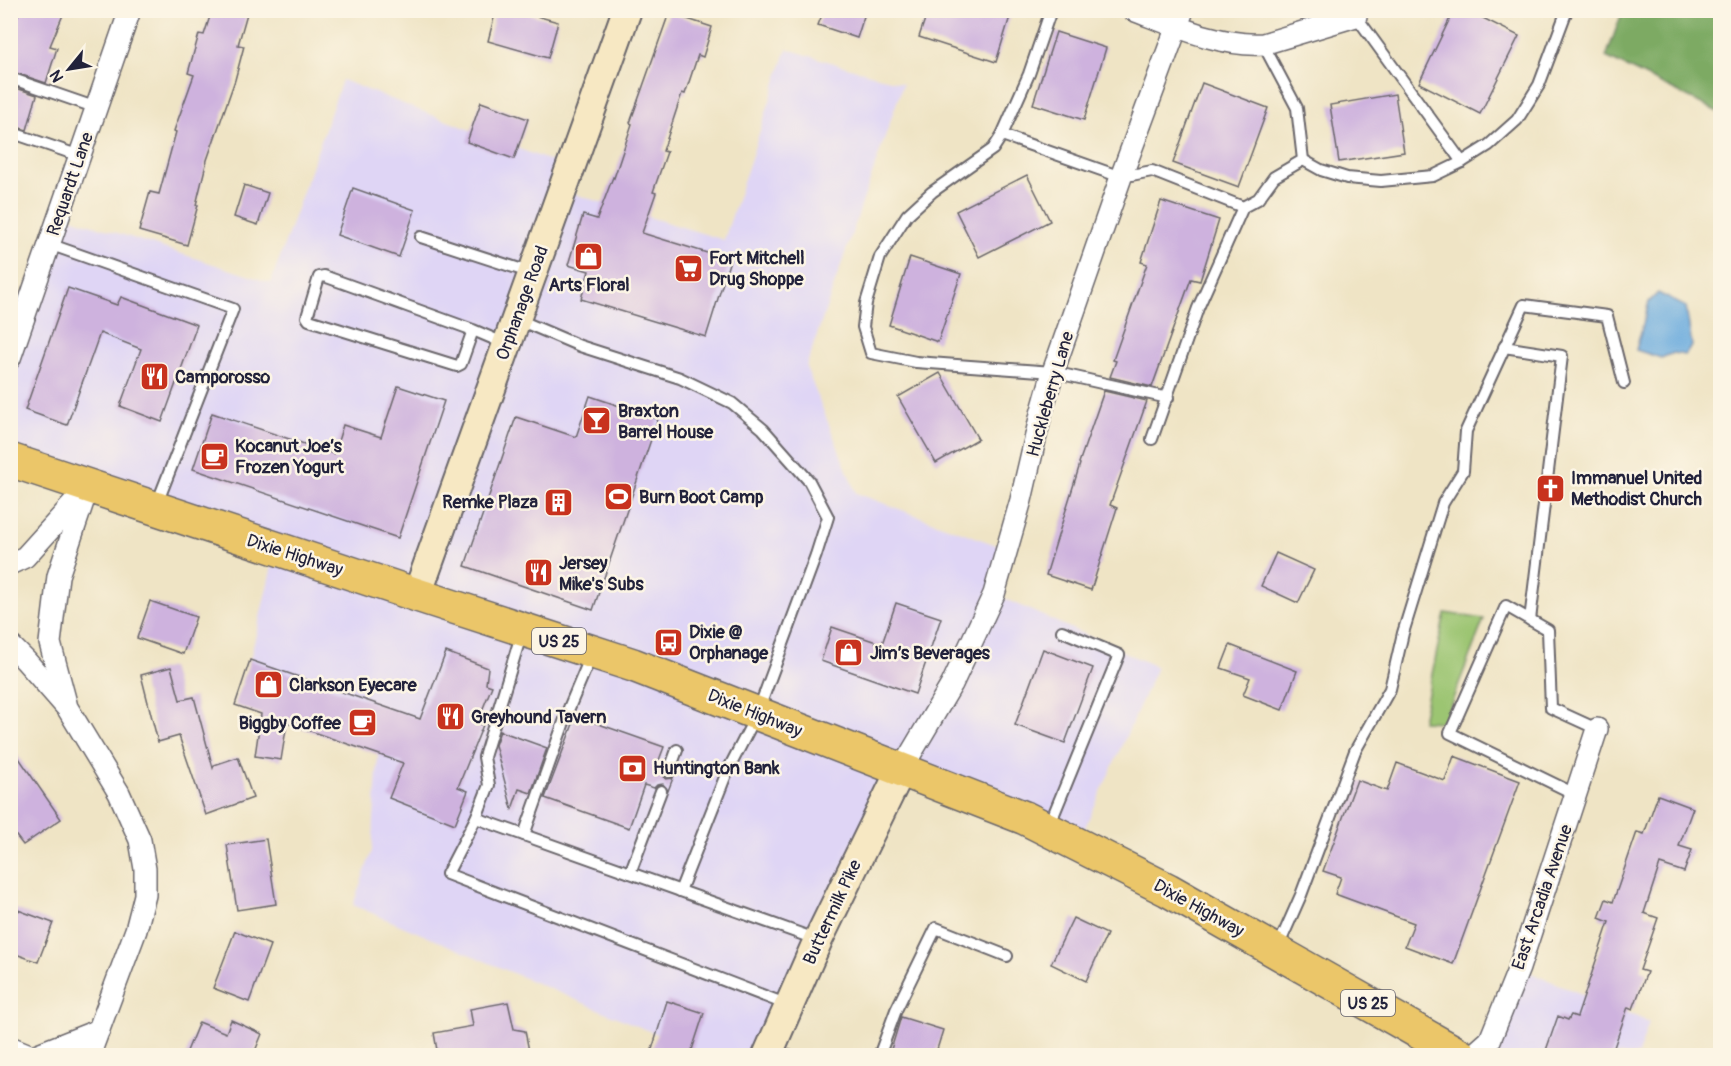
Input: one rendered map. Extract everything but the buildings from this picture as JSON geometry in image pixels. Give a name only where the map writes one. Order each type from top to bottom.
[{"type":"main road","name":"Orphanage Road","points":[[417,596],[627,10]]},
{"type":"main road","name":"Dixie Highway","points":[[10,460],[417,596],[633,664],[1048,829],[1168,890],[1461,1056]]},
{"type":"main road","name":"Buttermilk Pike","points":[[775,1053],[789,1005],[901,770]]},
{"type":"street","name":"Requardt Lane","points":[[10,358],[130,10]]},
{"type":"street","points":[[1133,10],[1180,18],[1229,42],[1249,45],[1263,44],[1356,16]]},
{"type":"street","name":"Huckleberry Lane","points":[[901,770],[952,684],[994,594],[1021,500],[1053,372],[1121,177],[1180,18]]},
{"type":"street","points":[[10,564],[25,557],[88,487]]},
{"type":"street","points":[[68,709],[50,643],[58,576],[88,487]]},
{"type":"street","points":[[10,645],[27,661],[68,709],[119,794],[140,840],[146,869],[145,896],[136,930],[89,1056]]},
{"type":"street","name":"East Arcadia Avenue","points":[[1472,1056],[1490,1040],[1519,968],[1598,729]]},
{"type":"street","points":[[10,1047],[32,1056],[99,1030]]},
{"type":"lane","points":[[1051,10],[1029,74],[1002,135],[993,149],[932,192],[907,215],[880,257],[866,303],[863,327],[871,353],[916,362],[1053,372],[1168,398]]},
{"type":"lane","points":[[1303,160],[1321,170],[1347,178],[1381,181],[1434,176],[1462,162],[1489,145],[1517,120],[1539,85],[1566,10]]},
{"type":"lane","points":[[1356,16],[1462,162]]},
{"type":"lane","points":[[1263,44],[1297,108],[1303,160]]},
{"type":"lane","points":[[10,78],[97,108]]},
{"type":"lane","points":[[10,132],[80,156]]},
{"type":"lane","points":[[1002,135],[1121,177],[1152,171],[1244,207]]},
{"type":"lane","points":[[1152,439],[1198,308],[1244,207],[1258,200],[1274,177],[1303,160]]},
{"type":"lane","points":[[421,237],[533,273]]},
{"type":"lane","points":[[49,244],[233,309],[155,509]]},
{"type":"lane","points":[[473,330],[461,364],[457,366],[309,320],[307,317],[319,278],[324,276],[473,330],[511,331],[580,345],[680,378],[732,404],[763,429],[809,481],[828,517],[757,714],[727,772],[680,891]]},
{"type":"lane","points":[[1276,951],[1301,895],[1355,751],[1390,689],[1403,633],[1443,503],[1463,471],[1466,431],[1524,305],[1607,316],[1624,383]]},
{"type":"lane","points":[[1504,347],[1562,356],[1530,620]]},
{"type":"lane","points":[[1577,795],[1450,734],[1506,606],[1548,630],[1551,708],[1598,729]]},
{"type":"lane","points":[[522,629],[484,757],[489,785],[476,819],[447,874],[789,1005]]},
{"type":"lane","points":[[1048,829],[1119,655],[1062,631]]},
{"type":"lane","points":[[524,835],[569,708],[592,652]]},
{"type":"lane","points":[[669,772],[676,750]]},
{"type":"lane","points":[[630,873],[661,791]]},
{"type":"lane","points":[[476,819],[819,940]]},
{"type":"lane","points":[[879,1056],[896,1010],[936,928],[1008,956]]},
{"type":"shaded area","points":[[787,49],[903,84],[806,367],[856,493],[1007,549],[994,594],[1157,667],[1078,843],[901,770],[767,1055],[706,1055],[353,905],[372,851],[378,754],[235,705],[250,660],[276,549],[11,460],[11,353],[59,214],[271,283],[342,80],[571,169],[564,191],[724,240]]},
{"type":"shaded area","points":[[1519,968],[1649,1022],[1638,1055],[1472,1056]]},
{"type":"green space","points":[[1623,10],[1720,11],[1720,113],[1606,57]]},
{"type":"green space","points":[[1445,613],[1484,619],[1444,722],[1422,721]]},
{"type":"water","points":[[1658,293],[1686,307],[1692,346],[1684,355],[1674,353],[1661,358],[1636,350],[1649,302]]},
{"type":"place","name":"Arts Floral","points":[[589,256]]},
{"type":"place","name":"Fort Mitchell Drug Shoppe","points":[[688,268]]},
{"type":"place","name":"Camporosso","points":[[154,377]]},
{"type":"place","name":"Braxton Barrel House","points":[[597,421]]},
{"type":"place","name":"Kocanut Joe’s Frozen Yogurt","points":[[214,456]]},
{"type":"place","name":"Immanuel United Methodist Church","points":[[1550,488]]},
{"type":"place","name":"Burn Boot Camp","points":[[618,497]]},
{"type":"place","name":"Remke Plaza","points":[[559,502]]},
{"type":"place","name":"Jersey Mike's Subs","points":[[538,573]]},
{"type":"place","name":"Dixie @ Orphanage","points":[[668,642]]},
{"type":"place","name":"Jim’s Beverages","points":[[849,653]]},
{"type":"place","name":"Clarkson Eyecare","points":[[268,685]]},
{"type":"place","name":"Greyhound Tavern","points":[[450,717]]},
{"type":"place","name":"Biggby Coffee","points":[[362,723]]},
{"type":"place","name":"Huntington Bank","points":[[632,768]]}]
